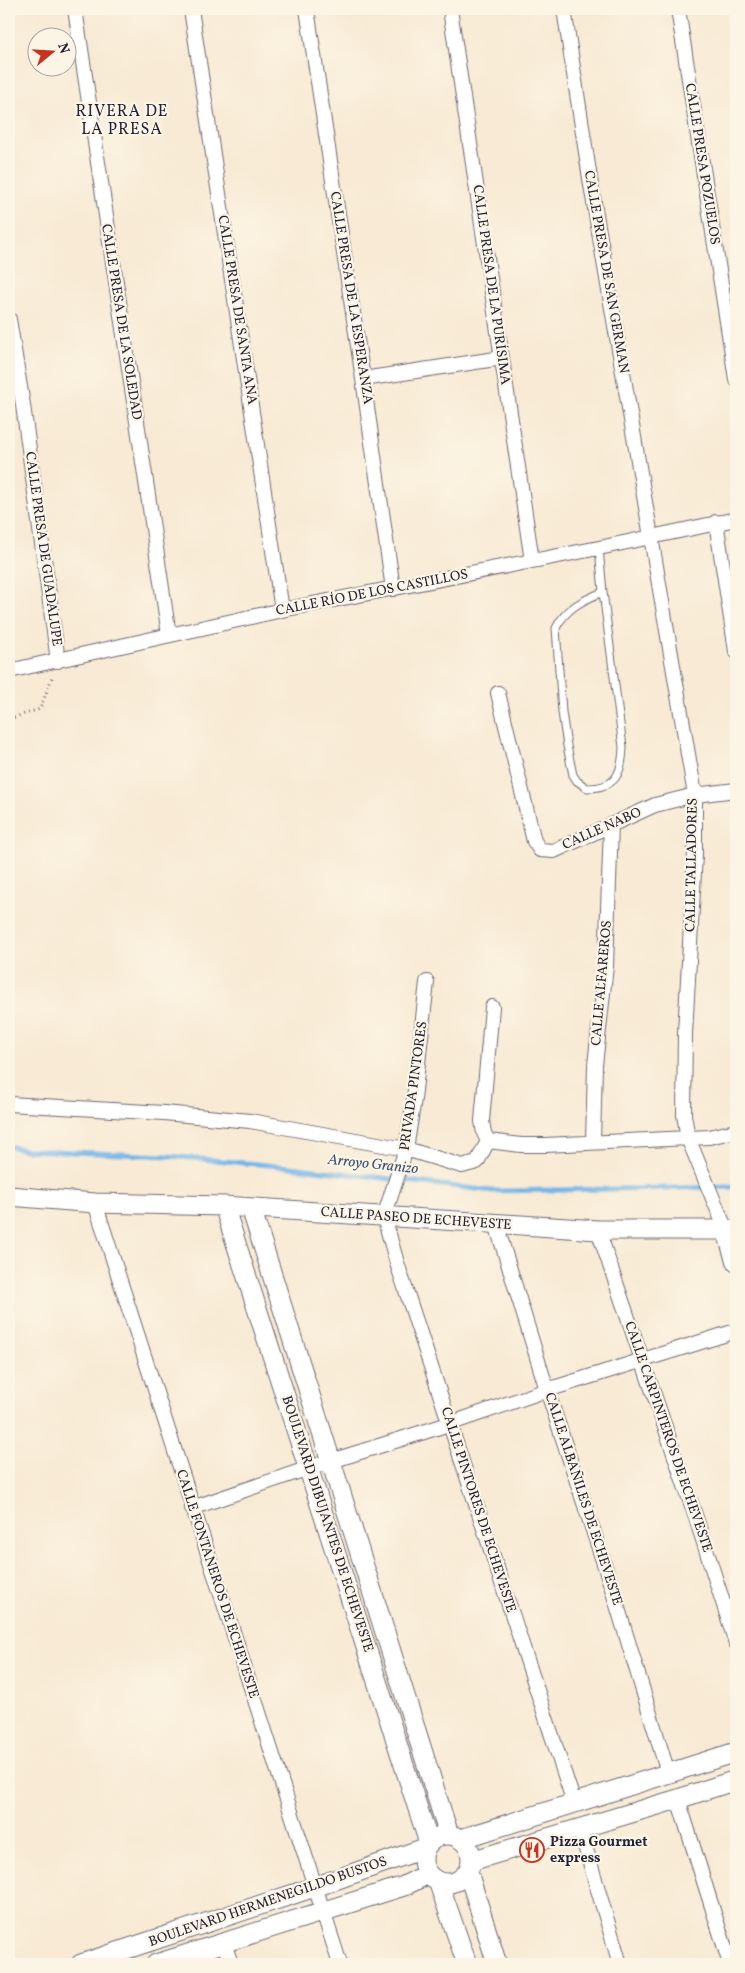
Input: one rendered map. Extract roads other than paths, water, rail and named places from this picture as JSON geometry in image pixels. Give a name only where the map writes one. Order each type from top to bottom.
[{"type":"street","name":"CALLE PRESA DE LA SOLEDAD","points":[[75,9],[169,634]]},
{"type":"street","name":"CALLE PRESA DE SANTA ANA","points":[[191,9],[282,610]]},
{"type":"street","name":"CALLE PRESA DE LA ESPERANZA","points":[[307,9],[364,379],[392,588]]},
{"type":"street","name":"CALLE PRESA DE LA PURÍSIMA","points":[[450,9],[532,561]]},
{"type":"street","name":"CALLE PRESA DE SAN GERMAN","points":[[564,9],[591,185],[650,536]]},
{"type":"street","name":"CALLE PRESA POZUELOS","points":[[678,9],[736,378]]},
{"type":"street","name":"CALLE PRESA DE GUADALUPE","points":[[9,319],[23,405],[58,661]]},
{"type":"street","points":[[364,379],[502,358]]},
{"type":"street","name":"CALLE RÍO DE LOS CASTILLOS","points":[[9,671],[282,610],[599,548],[736,519]]},
{"type":"street","points":[[716,522],[736,651]]},
{"type":"street","name":"CALLE TALLADORES","points":[[650,536],[695,795],[695,854],[683,1098],[686,1128],[708,1188],[731,1230]]},
{"type":"street","name":"CALLE NABO","points":[[498,693],[534,841],[540,850],[554,851],[655,805],[695,795],[736,790]]},
{"type":"street","name":"CALLE ALFAREROS","points":[[593,1142],[595,1065],[606,966],[611,825]]},
{"type":"street","name":"PRIVADA PINTORES","points":[[384,1217],[406,1149],[414,1099],[427,982]]},
{"type":"street","points":[[488,1141],[484,1133],[482,1121],[492,1007]]},
{"type":"street","points":[[9,1104],[164,1113],[250,1121],[406,1149],[462,1166],[477,1162],[488,1141]]},
{"type":"street","points":[[488,1141],[520,1145],[593,1142],[690,1143],[736,1131]]},
{"type":"street","name":"CALLE PASEO DE ECHEVESTE","points":[[9,1196],[95,1203],[224,1206],[598,1230],[731,1230]]},
{"type":"street","name":"CALLE FONTANEROS DE ECHEVESTE","points":[[95,1203],[340,1964]]},
{"type":"street","name":"BOULEVARD DIBUJANTES DE ECHEVESTE","points":[[224,1206],[427,1845]]},
{"type":"street","name":"BOULEVARD DIBUJANTES DE ECHEVESTE","points":[[251,1208],[455,1837]]},
{"type":"street","name":"CALLE PINTORES DE ECHEVESTE","points":[[384,1217],[449,1424],[574,1803]]},
{"type":"street","name":"CALLE ALBAÑILES DE ECHEVESTE","points":[[496,1224],[547,1390],[613,1592],[668,1773]]},
{"type":"street","name":"CALLE CARPINTEROS DE ECHEVESTE","points":[[598,1230],[643,1360],[736,1644]]},
{"type":"street","points":[[731,1230],[736,1262]]},
{"type":"street","points":[[192,1508],[547,1390],[736,1331]]},
{"type":"street","points":[[467,1964],[433,1878],[423,1862],[427,1845],[441,1835],[455,1837],[574,1803],[736,1752]]},
{"type":"street","points":[[433,1878],[451,1883],[458,1881],[470,1866],[736,1780]]},
{"type":"street","points":[[678,1799],[730,1964]]},
{"type":"street","points":[[580,1829],[620,1964]]},
{"type":"street","points":[[455,1837],[470,1852],[470,1866],[496,1964]]},
{"type":"street","name":"BOULEVARD HERMENEGILDO BUSTOS","points":[[81,1964],[315,1887],[427,1845]]},
{"type":"street","name":"BOULEVARD HERMENEGILDO BUSTOS","points":[[156,1964],[433,1878]]},
{"type":"street","points":[[224,1943],[231,1964]]},
{"type":"lane","points":[[599,548],[623,747],[620,772],[610,782],[601,787],[586,788],[573,775],[567,746],[561,703],[556,628],[560,618],[569,609],[603,592]]},
{"type":"waterway","name":"Arroyo Granizo","points":[[9,1146],[24,1150],[169,1156],[290,1167],[492,1191],[736,1187]]},
{"type":"place","name":"Pizza Gourmet express","points":[[532,1850]]},
{"type":"district","name":"RIVERA DE LA PRESA","points":[[122,121]]}]
